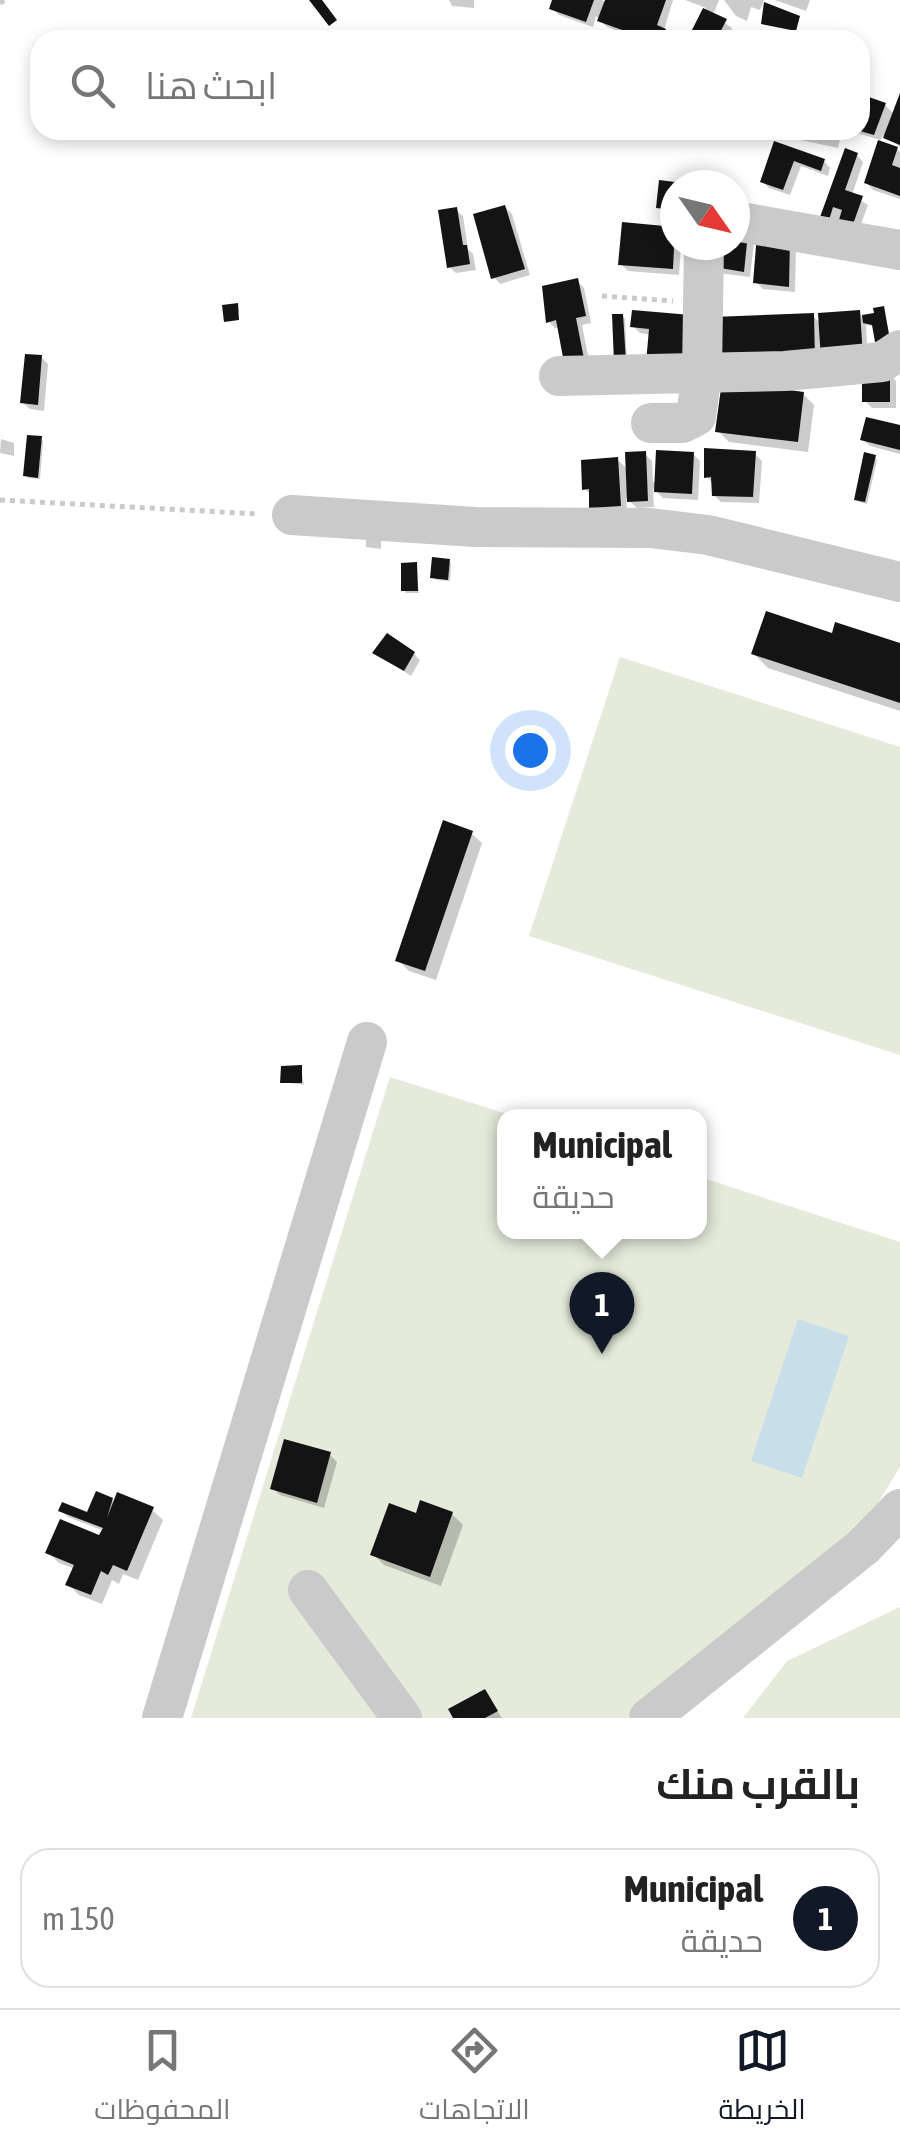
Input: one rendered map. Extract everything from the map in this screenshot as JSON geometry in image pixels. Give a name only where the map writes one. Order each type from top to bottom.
[{"type":"street","points":[[750,224],[900,250]]},
{"type":"street","points":[[651,423],[682,423],[696,416],[702,372],[704,260]]},
{"type":"street","points":[[559,376],[785,371],[882,362],[900,350]]},
{"type":"street","points":[[292,516],[475,527],[650,528],[708,534],[900,582]]},
{"type":"street","points":[[162,1718],[367,1042]]},
{"type":"street","points":[[648,1718],[863,1547],[900,1509]]},
{"type":"street","points":[[308,1590],[402,1718]]},
{"type":"path","points":[[602,296],[703,304]]},
{"type":"path","points":[[0,500],[292,516]]},
{"type":"shaded area","points":[[620,657],[900,747],[900,1055],[529,936]]},
{"type":"shaded area","points":[[390,1077],[497,1111],[497,1239],[707,1239],[707,1179],[900,1242],[900,1467],[863,1527],[627,1718],[191,1718]]},
{"type":"shaded area","points":[[900,1607],[900,1718],[743,1718],[787,1661]]},
{"type":"water","points":[[798,1319],[849,1336],[802,1478],[751,1461]]},
{"type":"building","points":[[309,0],[322,0],[337,20],[329,26]]},
{"type":"building","points":[[552,0],[594,0],[586,22],[549,9]]},
{"type":"building","points":[[605,0],[666,0],[657,25],[666,30],[622,30],[597,21]]},
{"type":"building","points":[[764,2],[800,16],[796,30],[761,24]]},
{"type":"building","points":[[703,8],[727,19],[721,30],[692,30]]},
{"type":"building","points":[[900,93],[900,145],[883,138]]},
{"type":"building","points":[[870,97],[886,103],[874,135],[870,134]]},
{"type":"building","points":[[878,140],[898,147],[892,165],[900,168],[900,196],[864,183]]},
{"type":"building","points":[[774,141],[825,159],[821,171],[794,161],[783,190],[760,182]]},
{"type":"building","points":[[845,148],[858,153],[845,190],[863,196],[851,230],[837,226],[842,210],[833,207],[829,220],[820,217]]},
{"type":"building","points":[[659,180],[660,180],[660,208],[656,208]]},
{"type":"building","points":[[505,205],[525,269],[491,279],[473,214]]},
{"type":"building","points":[[457,207],[470,264],[447,268],[438,210]]},
{"type":"building","points":[[622,222],[660,226],[660,260],[673,260],[673,269],[618,265]]},
{"type":"building","points":[[757,234],[790,239],[789,287],[753,283]]},
{"type":"building","points":[[712,260],[745,260],[744,272],[708,266]]},
{"type":"building","points":[[578,278],[586,316],[576,318],[585,364],[565,368],[556,320],[546,323],[542,286]]},
{"type":"building","points":[[238,303],[239,320],[224,322],[222,305]]},
{"type":"building","points":[[884,306],[890,340],[875,342],[872,325],[863,323],[862,315]]},
{"type":"building","points":[[632,310],[691,315],[686,367],[646,363],[649,329],[630,327]]},
{"type":"building","points":[[860,310],[863,357],[821,360],[818,313]]},
{"type":"building","points":[[814,313],[815,361],[715,364],[713,317]]},
{"type":"building","points":[[612,314],[623,314],[626,362],[614,363]]},
{"type":"building","points":[[25,354],[42,355],[38,405],[20,403]]},
{"type":"building","points":[[862,372],[890,372],[890,402],[862,402]]},
{"type":"building","points":[[722,381],[804,392],[798,442],[715,432]]},
{"type":"building","points":[[866,417],[900,425],[900,450],[860,440]]},
{"type":"building","points":[[27,435],[42,436],[38,478],[23,476]]},
{"type":"building","points":[[704,448],[756,451],[753,497],[712,496],[711,477],[704,478]]},
{"type":"building","points":[[656,450],[694,452],[692,494],[654,492]]},
{"type":"building","points":[[646,451],[648,501],[627,502],[625,452]]},
{"type":"building","points":[[864,452],[876,455],[865,502],[854,500]]},
{"type":"building","points":[[618,457],[621,506],[589,508],[589,489],[582,490],[581,460]]},
{"type":"building","points":[[432,557],[450,559],[448,580],[430,578]]},
{"type":"building","points":[[417,562],[418,591],[401,591],[401,563]]},
{"type":"building","points":[[766,611],[832,633],[835,622],[900,643],[900,703],[751,654]]},
{"type":"building","points":[[387,633],[415,652],[404,671],[372,653]]},
{"type":"building","points":[[443,820],[473,831],[425,971],[395,961]]},
{"type":"building","points":[[302,1065],[302,1083],[280,1083],[281,1066]]},
{"type":"building","points":[[284,1439],[331,1452],[317,1503],[270,1489]]},
{"type":"building","points":[[96,1491],[113,1498],[107,1518],[117,1492],[154,1507],[127,1571],[113,1565],[108,1575],[101,1571],[91,1595],[65,1585],[74,1565],[45,1553],[60,1519],[99,1535],[103,1528],[58,1511],[62,1502],[87,1512]]},
{"type":"building","points":[[420,1500],[453,1512],[430,1577],[370,1555],[389,1503],[416,1513]]},
{"type":"building","points":[[485,1689],[498,1711],[485,1718],[453,1718],[448,1709]]},
{"type":"place","name":"Municipal","points":[[602,1354]]}]
